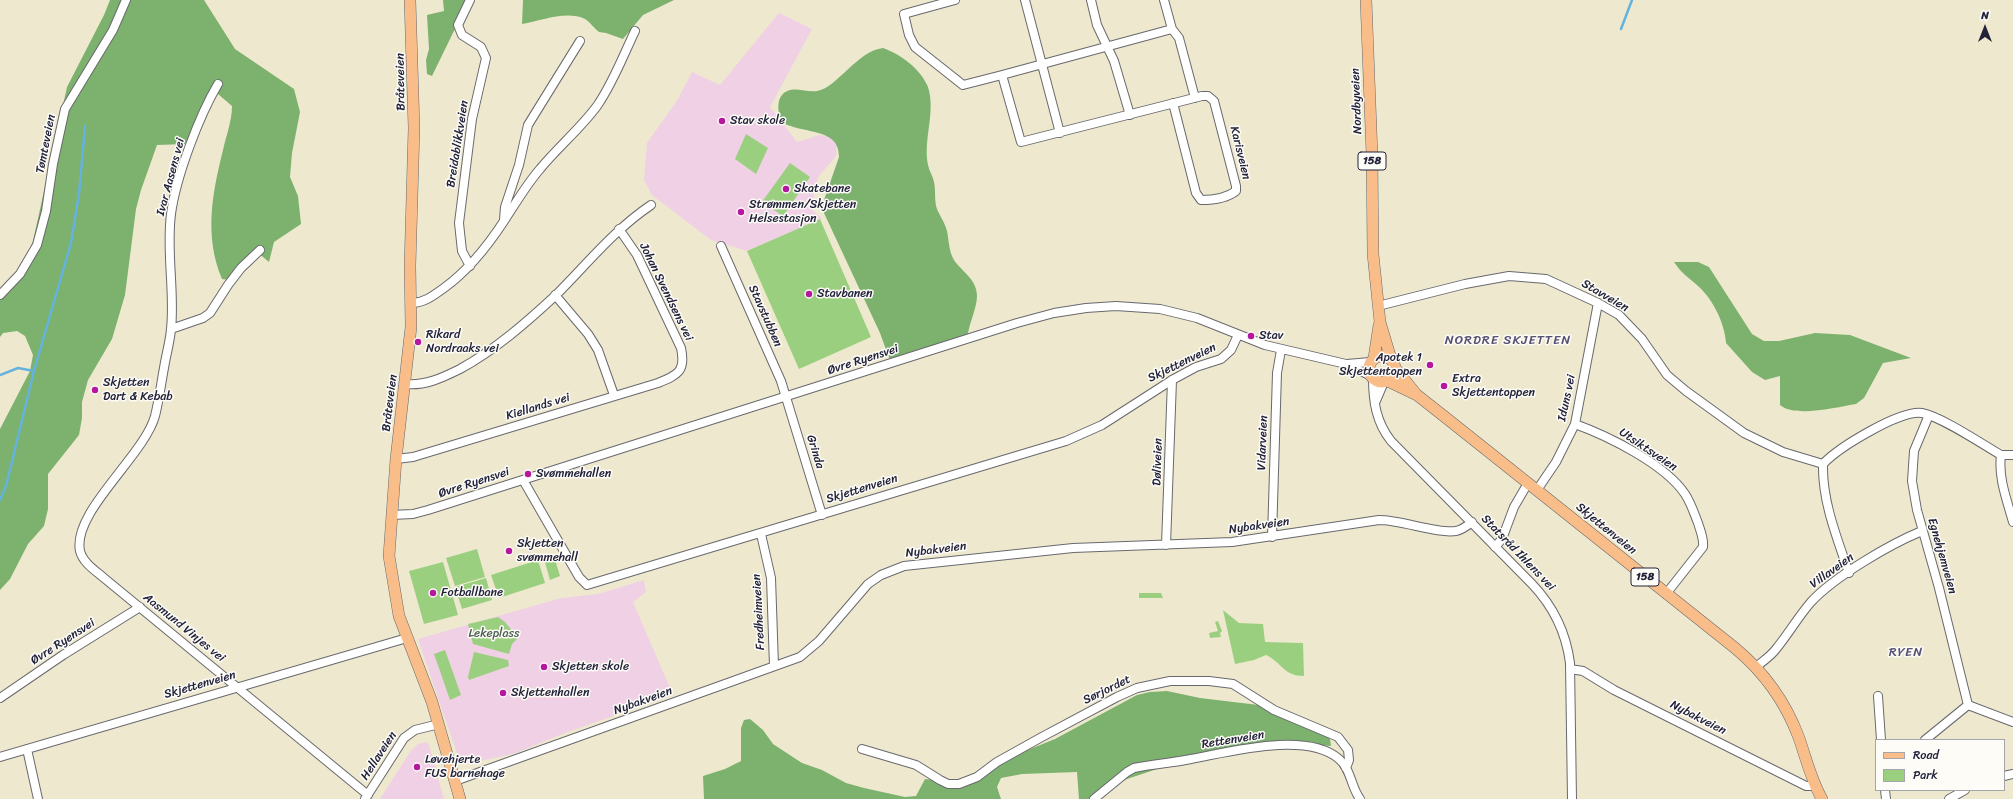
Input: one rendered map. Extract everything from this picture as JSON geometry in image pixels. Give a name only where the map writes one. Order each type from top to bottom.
[{"type":"main road","name":"Bråteveien","points":[[410,0],[414,128],[410,266],[412,304],[410,337],[391,515],[389,563],[396,606],[439,724],[460,799]]},
{"type":"main road","name":"Nordbyveien","points":[[1366,0],[1372,144],[1373,244],[1380,322],[1393,364]]},
{"type":"main road","name":"Nordbyveien","points":[[1372,360],[1380,322]]},
{"type":"main road","points":[[1372,360],[1381,356],[1393,364],[1392,377],[1386,381]]},
{"type":"main road","name":"158","points":[[1372,360],[1369,370],[1372,377],[1386,381]]},
{"type":"main road","name":"Skjettenveien","points":[[1393,364],[1417,395],[1756,667],[1772,688],[1791,720],[1815,786],[1822,799]]},
{"type":"main road","name":"Skjettenveien","points":[[1386,381],[1417,395]]},
{"type":"street","name":"Tømteveien","points":[[0,295],[20,274],[37,245],[46,211],[53,164],[66,109],[113,30],[126,0]]},
{"type":"street","name":"Breidablikkveien","points":[[470,0],[458,26],[462,35],[481,47],[486,58],[472,119],[458,223],[462,251],[470,266]]},
{"type":"street","points":[[955,0],[904,14],[909,35],[915,47],[963,85],[1172,29]]},
{"type":"street","points":[[1025,0],[1060,133]]},
{"type":"street","points":[[1091,0],[1097,25],[1108,46],[1130,115]]},
{"type":"street","points":[[1164,0],[1172,29],[1179,38],[1195,98]]},
{"type":"street","points":[[412,304],[428,299],[470,266],[504,221],[522,191],[540,168],[581,126],[597,105],[615,74],[636,31]]},
{"type":"street","points":[[504,221],[505,207],[528,125],[580,41]]},
{"type":"street","name":"Karisveien","points":[[1002,75],[1021,142],[1173,103],[1208,96],[1214,101],[1236,186],[1236,191],[1232,194],[1208,200],[1201,200],[1196,193],[1173,103]]},
{"type":"street","name":"Ivar Aasens vei","points":[[80,552],[80,542],[83,529],[101,495],[140,447],[154,417],[171,329],[169,233],[171,213],[182,169],[194,136],[208,101],[218,84]]},
{"type":"street","points":[[405,384],[415,385],[430,381],[468,364],[513,332],[555,296],[619,229],[650,205]]},
{"type":"street","name":"Johan Svendsens vei","points":[[619,229],[637,255],[681,348],[684,360],[682,368]]},
{"type":"street","name":"Stavstubben","points":[[721,246],[781,381],[785,397]]},
{"type":"street","points":[[171,329],[202,318],[210,313],[232,280],[260,250]]},
{"type":"street","name":"Stavveien","points":[[1378,306],[1465,284],[1509,276],[1546,279],[1598,303],[1619,315],[1632,327],[1667,375],[1738,428],[1783,452],[1823,464]]},
{"type":"street","points":[[555,296],[588,334],[598,350],[614,395]]},
{"type":"street","name":"Iduns vei","points":[[1537,490],[1556,462],[1574,424],[1598,303]]},
{"type":"street","name":"Øvre Ryensvei","points":[[391,515],[420,512],[1032,319],[1081,308],[1121,306],[1170,311],[1197,318],[1238,335],[1281,350],[1346,364],[1372,377]]},
{"type":"street","name":"Skjettenveien","points":[[523,480],[579,577],[587,585],[761,534],[1066,441],[1102,425],[1172,380],[1196,367],[1224,357],[1231,350],[1238,335]]},
{"type":"street","name":"Vidarveien","points":[[1272,537],[1277,373],[1281,350]]},
{"type":"street","name":"Øvre Ryensvei","points":[[1346,364],[1372,360]]},
{"type":"street","name":"Kiellands vei","points":[[396,460],[413,457],[673,377],[682,368]]},
{"type":"street","name":"Statsråd Ihlens vei","points":[[1372,377],[1379,422],[1391,441],[1472,522],[1532,584],[1549,604],[1565,638],[1570,669],[1572,799]]},
{"type":"street","name":"Døliveien","points":[[1166,545],[1172,380]]},
{"type":"street","points":[[1375,404],[1386,381]]},
{"type":"street","name":"Grinda","points":[[785,397],[822,515]]},
{"type":"street","points":[[1849,573],[1829,511],[1824,490],[1823,464],[1844,446],[1869,432],[1913,413],[1929,415],[1964,433],[2001,455],[2013,456]]},
{"type":"street","name":"Egnehjemveien","points":[[1929,415],[1914,450],[1912,481],[1922,531],[1940,588],[1968,705]]},
{"type":"street","name":"Utsiktsveien","points":[[1574,424],[1599,433],[1660,469],[1685,494],[1698,522],[1703,546],[1666,594]]},
{"type":"street","points":[[2001,455],[2000,466],[2003,485],[2013,522]]},
{"type":"street","points":[[1495,547],[1502,539],[1510,515],[1528,483]]},
{"type":"street","name":"Nybakveien","points":[[455,781],[800,657],[819,641],[868,584],[881,575],[904,566],[1073,548],[1232,542],[1379,520],[1406,523],[1447,531],[1460,530],[1472,522]]},
{"type":"street","name":"Villaveien","points":[[1756,667],[1777,648],[1794,623],[1813,601],[1832,584],[1898,543],[1922,531]]},
{"type":"street","name":"Fredheimveien","points":[[761,534],[772,578],[774,666]]},
{"type":"street","name":"Aasmund Vinjes vei","points":[[80,552],[84,560],[91,567],[367,797]]},
{"type":"street","name":"Øvre Ryensvei","points":[[0,698],[63,655],[140,607]]},
{"type":"street","name":"Skjettenveien","points":[[0,757],[407,638]]},
{"type":"street","name":"Nybakveien","points":[[1570,669],[1583,671],[1614,690],[1806,786],[1815,786]]},
{"type":"street","name":"Sørjordet","points":[[862,750],[916,765],[948,784],[959,784],[977,777],[998,762],[1040,738],[1137,688],[1170,681],[1209,681],[1233,684],[1274,710],[1338,737],[1348,750],[1349,760],[1346,768]]},
{"type":"street","points":[[1878,696],[1881,739]]},
{"type":"street","points":[[1926,739],[1968,705],[2013,722]]},
{"type":"street","name":"Hellaveien","points":[[367,797],[404,738],[416,730],[439,724]]},
{"type":"street","name":"Rettenveien","points":[[1094,799],[1134,768],[1253,747],[1299,746],[1318,748],[1334,755],[1346,768],[1360,799]]},
{"type":"street","points":[[27,749],[38,799]]},
{"type":"street","points":[[1949,799],[1963,791]]},
{"type":"shaded area","name":"Stav skole","points":[[779,13],[812,29],[770,107],[797,142],[820,135],[837,138],[836,156],[818,177],[811,209],[822,218],[747,251],[711,240],[652,195],[644,180],[647,143],[678,99],[692,72],[720,85]]},
{"type":"shaded area","name":"Skjetten skole","points":[[644,580],[646,592],[633,602],[673,695],[565,733],[513,754],[461,765],[418,639],[561,598],[598,594]]},
{"type":"shaded area","name":"Løvehjerte FUS barnehage","points":[[426,742],[429,745],[444,799],[380,799],[410,752],[418,744]]},
{"type":"green space","points":[[110,0],[204,0],[235,49],[294,89],[300,112],[292,153],[290,177],[298,196],[301,224],[274,242],[269,262],[257,252],[229,280],[222,279],[216,263],[213,247],[212,215],[213,199],[219,166],[230,123],[232,106],[218,94],[211,94],[185,144],[157,145],[136,209],[125,295],[112,339],[88,380],[82,402],[82,418],[79,435],[48,474],[48,509],[44,526],[28,544],[10,579],[0,590],[0,429],[30,371],[33,355],[25,336],[17,331],[3,333],[0,337],[0,299],[27,257],[33,241],[67,87],[104,15]]},
{"type":"green space","points":[[443,0],[469,0],[432,76],[427,74],[426,60],[429,49],[427,15],[444,11]]},
{"type":"green space","points":[[523,0],[674,0],[643,15],[623,39],[599,32],[587,20],[578,17],[554,17],[522,24]]},
{"type":"green space","points":[[883,48],[903,58],[915,68],[925,80],[928,87],[931,106],[927,155],[934,182],[936,206],[947,231],[952,257],[972,280],[975,285],[977,296],[967,337],[967,343],[892,366],[880,333],[824,213],[823,203],[839,157],[838,147],[833,140],[826,136],[788,125],[780,121],[778,108],[780,98],[786,92],[794,89],[817,91],[825,88],[856,62],[874,51]]},
{"type":"green space","points":[[746,134],[768,148],[756,174],[735,159]]},
{"type":"green space","name":"Skatebane","points":[[790,163],[810,177],[783,216],[762,202]]},
{"type":"green space","name":"Stavbanen","points":[[820,219],[871,337],[799,369],[747,251]]},
{"type":"green space","points":[[1674,262],[1698,262],[1709,267],[1752,334],[1764,341],[1779,341],[1815,333],[1850,335],[1911,358],[1883,363],[1864,398],[1856,404],[1806,411],[1787,409],[1780,405],[1780,376],[1765,380],[1752,372],[1726,343],[1721,320],[1709,298],[1682,272]]},
{"type":"green space","points":[[477,549],[485,577],[455,586],[446,558]]},
{"type":"green space","points":[[554,556],[560,576],[550,580],[544,559]]},
{"type":"green space","points":[[538,560],[545,583],[499,598],[491,575]]},
{"type":"green space","name":"Fotballbane","points":[[443,562],[458,615],[424,624],[409,571]]},
{"type":"green space","points":[[486,578],[492,600],[462,609],[455,587]]},
{"type":"green space","points":[[1139,593],[1161,593],[1163,598],[1139,598]]},
{"type":"green space","points":[[1223,610],[1239,623],[1263,624],[1265,642],[1303,643],[1304,676],[1292,674],[1266,655],[1254,660],[1235,664]]},
{"type":"green space","name":"Lekeplass","points":[[498,617],[505,622],[518,638],[512,644],[509,654],[473,644],[468,624]]},
{"type":"green space","points":[[1218,621],[1222,631],[1220,633],[1221,637],[1210,638],[1209,633],[1218,631],[1215,622]]},
{"type":"green space","name":"Lekeplass","points":[[445,650],[461,695],[450,700],[434,654]]},
{"type":"green space","name":"Lekeplass","points":[[474,652],[508,660],[509,666],[469,680],[468,677]]},
{"type":"green space","points":[[1167,691],[1200,698],[1267,706],[1321,730],[1330,739],[1331,746],[1304,744],[1272,746],[1157,769],[1127,779],[1091,799],[1079,799],[1077,772],[1022,774],[1001,778],[997,787],[1001,799],[704,799],[703,776],[725,769],[741,761],[741,728],[744,720],[750,719],[763,730],[773,744],[802,763],[822,770],[846,783],[905,797],[916,796],[925,779],[961,783],[1008,758],[1055,739],[1137,695],[1150,692]]},
{"type":"waterway","points":[[1621,29],[1632,0]]},
{"type":"waterway","points":[[0,500],[6,486],[34,371],[71,243],[79,194],[85,126]]},
{"type":"waterway","points":[[0,375],[18,368],[34,371]]},
{"type":"place","name":"Stav skole","points":[[722,121]]},
{"type":"place","name":"Skatebane","points":[[786,189]]},
{"type":"place","name":"Strømmen/Skjetten Helsestasjon","points":[[741,212]]},
{"type":"place","name":"Stavbanen","points":[[809,294]]},
{"type":"place","name":"Stav","points":[[1251,336]]},
{"type":"place","name":"Rikard Nordraaks vei","points":[[418,342]]},
{"type":"place","name":"Apotek 1 Skjettentoppen","points":[[1430,365]]},
{"type":"place","name":"Extra Skjettentoppen","points":[[1444,386]]},
{"type":"place","name":"Skjetten Dart & Kebab","points":[[95,390]]},
{"type":"place","name":"Svømmehallen","points":[[528,474]]},
{"type":"place","name":"Skjetten svømmehall","points":[[509,551]]},
{"type":"place","name":"Fotballbane","points":[[433,593]]},
{"type":"place","name":"Skjetten skole","points":[[544,667]]},
{"type":"place","name":"Skjettenhallen","points":[[503,693]]},
{"type":"place","name":"Løvehjerte FUS barnehage","points":[[417,767]]},
{"type":"district","name":"NORDRE SKJETTEN","points":[[1508,341]]},
{"type":"district","name":"RYEN","points":[[1906,653]]}]
